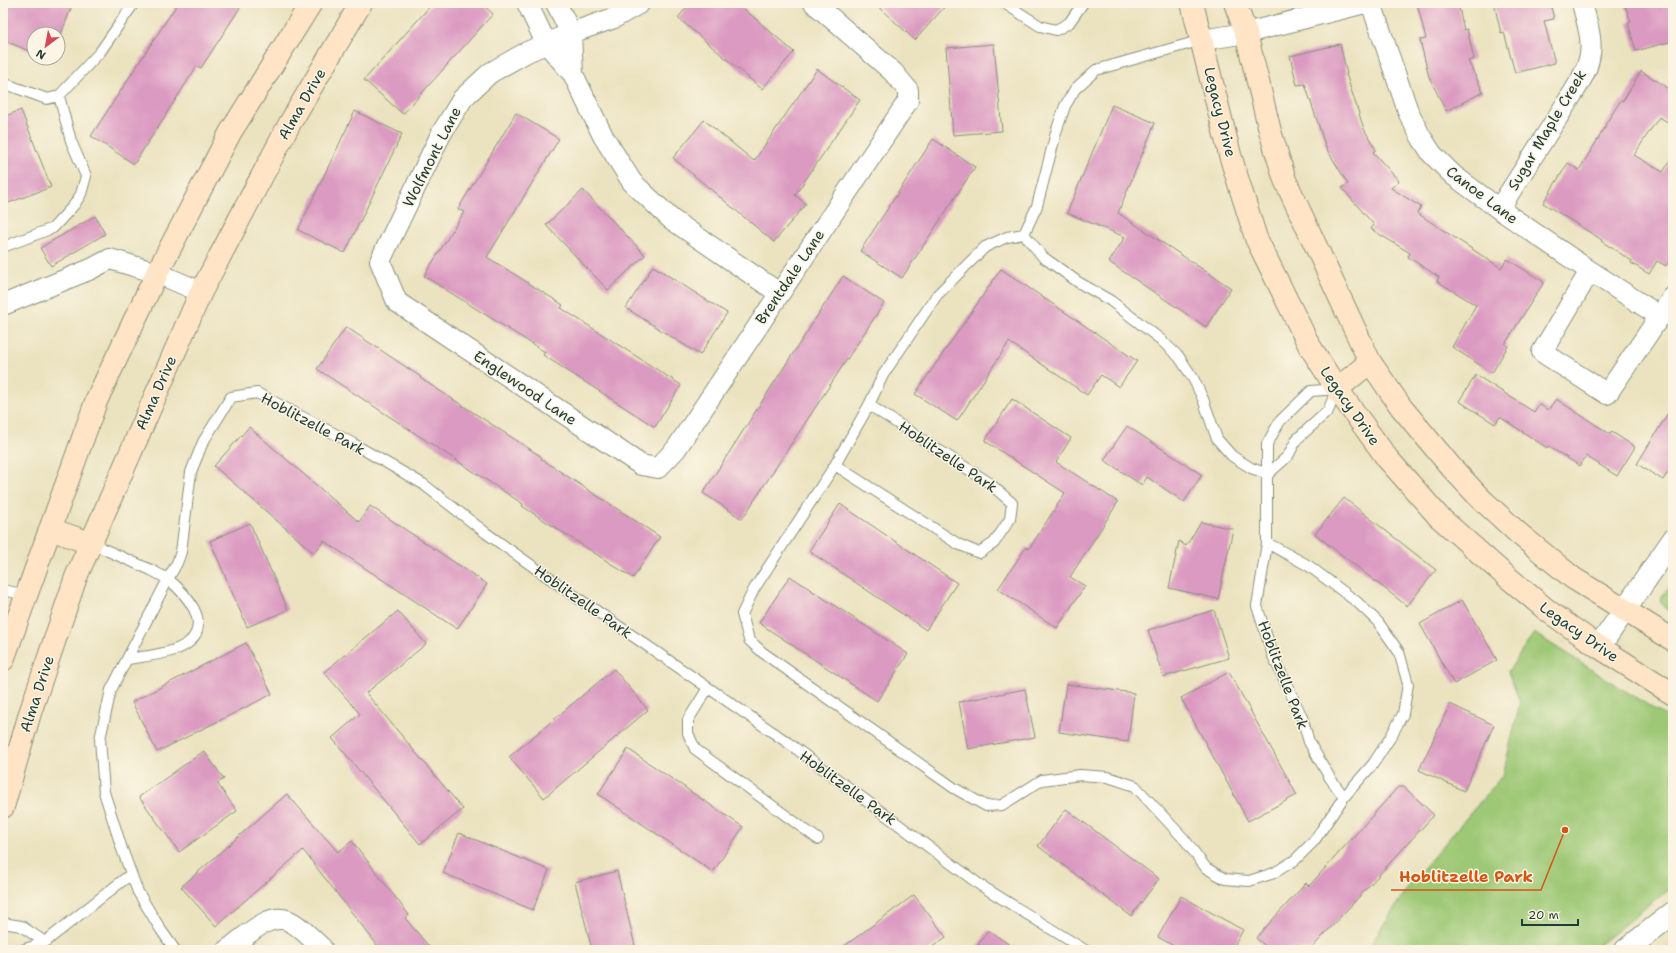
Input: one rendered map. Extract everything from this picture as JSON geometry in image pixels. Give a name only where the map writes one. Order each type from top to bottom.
[{"type":"main road","points":[[3,660],[97,399],[157,273],[230,133],[311,3]]},
{"type":"main road","name":"Alma Drive","points":[[3,807],[30,713],[76,577],[201,292],[290,123],[361,3]]},
{"type":"main road","name":"Legacy Drive","points":[[1192,3],[1230,155],[1256,238],[1309,345],[1337,389],[1387,458],[1439,517],[1548,611],[1599,647],[1673,694]]},
{"type":"main road","points":[[1236,3],[1246,33],[1270,131],[1285,180],[1370,362],[1402,407],[1451,466],[1479,496],[1518,533],[1573,578],[1673,640]]},
{"type":"main road","points":[[1337,389],[1370,362]]},
{"type":"main road","points":[[50,529],[90,543]]},
{"type":"street","points":[[527,3],[546,43],[573,74],[603,136],[632,182],[671,219],[779,293]]},
{"type":"street","points":[[556,3],[571,33],[573,74]]},
{"type":"street","name":"Wolfmont Lane","points":[[392,292],[380,261],[441,134],[463,98],[490,73],[546,43],[614,18],[640,3]]},
{"type":"street","name":"Brentdale Lane","points":[[665,461],[676,449],[908,101],[908,90],[893,72],[814,3]]},
{"type":"street","points":[[1202,40],[1246,33],[1366,3]]},
{"type":"street","name":"Canoe Lane","points":[[1371,3],[1409,114],[1432,154],[1453,175],[1499,209],[1661,317]]},
{"type":"street","name":"Sugar Maple Creek","points":[[1499,209],[1584,74],[1590,58],[1590,40],[1582,3]]},
{"type":"street","points":[[3,305],[91,269],[110,259],[157,273],[201,292]]},
{"type":"street","points":[[1590,271],[1542,352],[1607,394],[1661,317],[1673,297]]},
{"type":"street","name":"Englewood Lane","points":[[392,292],[397,302],[641,465],[658,468],[665,461]]},
{"type":"street","points":[[1599,647],[1673,540]]},
{"type":"street","points":[[1626,950],[1673,914]]},
{"type":"street","points":[[228,950],[261,924],[278,918],[293,924],[321,947],[322,950]]},
{"type":"lane","points":[[3,83],[47,99],[59,96],[100,52],[134,3]]},
{"type":"lane","points":[[1004,3],[1040,26],[1056,30],[1069,23],[1083,3]]},
{"type":"lane","points":[[1024,234],[1037,206],[1065,106],[1075,89],[1096,70],[1202,40]]},
{"type":"lane","points":[[3,247],[53,228],[74,205],[81,194],[86,176],[71,141],[59,96]]},
{"type":"lane","points":[[1024,234],[1007,237],[985,247],[936,295],[882,375],[869,405],[835,465],[754,589],[742,614],[749,640],[762,652],[954,788],[986,806],[1002,805],[1042,780],[1080,775],[1108,777],[1135,786],[1184,840],[1206,868],[1225,878],[1249,880],[1274,873],[1296,860],[1314,841],[1344,798],[1373,764],[1390,738],[1403,714],[1408,684],[1399,652],[1378,622],[1357,602],[1309,566],[1267,543]]},
{"type":"lane","points":[[1024,234],[1043,257],[1078,282],[1111,301],[1160,339],[1179,357],[1193,378],[1203,399],[1217,439],[1232,456],[1251,468],[1268,474],[1288,456],[1298,439],[1328,411],[1337,389]]},
{"type":"lane","name":"Hoblitzelle Park","points":[[1337,389],[1311,391],[1280,420],[1267,444],[1267,543],[1257,606],[1273,656],[1302,717],[1309,742],[1330,778],[1344,798]]},
{"type":"lane","name":"Hoblitzelle Park","points":[[175,950],[138,892],[122,849],[104,792],[100,739],[111,690],[177,563],[181,552],[191,472],[203,442],[231,397],[257,393],[352,443],[423,484],[486,533],[569,592],[787,742],[980,885],[1084,950]]},
{"type":"lane","name":"Hoblitzelle Park","points":[[835,465],[958,544],[979,553],[994,543],[1010,519],[1012,503],[988,482],[869,405]]},
{"type":"lane","points":[[90,543],[168,579],[189,600],[196,614],[198,625],[194,636],[187,644],[177,649],[158,654],[128,659]]},
{"type":"lane","points":[[3,590],[26,595]]},
{"type":"lane","points":[[708,688],[688,720],[688,733],[694,749],[818,839]]},
{"type":"lane","points":[[23,950],[45,942],[131,874]]},
{"type":"lane","points":[[3,923],[21,926],[45,942]]},
{"type":"green space","points":[[1673,581],[1673,613],[1664,607],[1660,599]]},
{"type":"green space","points":[[1534,633],[1673,721],[1673,886],[1592,950],[1367,950],[1410,884],[1503,775],[1520,702],[1508,672]]},
{"type":"building","points":[[3,3],[73,3],[64,26],[26,26],[26,50],[3,40]]},
{"type":"building","points":[[178,3],[243,3],[201,68],[197,66],[134,164],[91,136]]},
{"type":"building","points":[[433,3],[481,3],[493,14],[403,114],[364,80]]},
{"type":"building","points":[[690,3],[737,3],[794,52],[762,89],[678,18]]},
{"type":"building","points":[[874,3],[948,3],[915,40]]},
{"type":"building","points":[[1417,3],[1458,3],[1464,30],[1467,29],[1474,59],[1468,61],[1483,92],[1446,111],[1429,77],[1420,40],[1426,39]]},
{"type":"building","points":[[1494,3],[1550,3],[1554,19],[1544,21],[1555,63],[1515,73],[1504,32],[1501,33]]},
{"type":"building","points":[[1624,3],[1669,3],[1673,14],[1673,41],[1636,51],[1628,23],[1631,22]]},
{"type":"building","points":[[994,44],[1002,131],[953,135],[946,48]]},
{"type":"building","points":[[1340,44],[1346,74],[1364,129],[1376,150],[1373,152],[1399,181],[1391,188],[1421,207],[1417,213],[1501,268],[1507,259],[1544,282],[1505,344],[1508,346],[1492,373],[1452,347],[1476,305],[1437,281],[1439,277],[1408,257],[1410,253],[1371,229],[1374,225],[1342,188],[1348,184],[1326,148],[1305,84],[1297,85],[1290,56]]},
{"type":"building","points":[[817,69],[860,100],[795,195],[806,204],[774,242],[673,158],[704,120],[754,161]]},
{"type":"building","points":[[1641,71],[1673,91],[1673,125],[1659,117],[1634,155],[1663,172],[1673,156],[1673,255],[1666,266],[1657,261],[1649,274],[1631,263],[1632,261],[1601,241],[1602,240],[1543,203],[1568,163],[1579,170],[1606,126],[1605,125],[1621,100],[1623,101]]},
{"type":"building","points":[[1112,105],[1155,123],[1118,213],[1231,288],[1206,327],[1109,262],[1125,237],[1067,213]]},
{"type":"building","points":[[21,110],[51,187],[3,205],[3,117]]},
{"type":"building","points":[[355,111],[402,134],[345,253],[298,230]]},
{"type":"building","points":[[516,113],[559,139],[487,257],[563,305],[561,308],[681,385],[655,427],[543,355],[545,352],[424,276],[464,212],[458,209]]},
{"type":"building","points":[[933,139],[975,167],[902,278],[860,251]]},
{"type":"building","points":[[583,190],[645,255],[608,290],[546,225]]},
{"type":"building","points":[[95,216],[105,234],[51,266],[40,248]]},
{"type":"building","points":[[653,266],[727,313],[700,355],[626,308]]},
{"type":"building","points":[[1001,269],[1137,361],[1119,387],[1101,375],[1087,395],[1009,342],[957,421],[915,394]]},
{"type":"building","points":[[843,276],[884,303],[742,519],[703,493]]},
{"type":"building","points":[[346,327],[421,377],[420,378],[542,457],[541,459],[660,537],[633,578],[317,369]]},
{"type":"building","points":[[1476,375],[1534,412],[1539,404],[1548,410],[1556,399],[1610,434],[1612,432],[1635,447],[1617,476],[1586,456],[1580,466],[1548,446],[1547,448],[1500,417],[1495,424],[1459,401]]},
{"type":"building","points":[[1012,399],[1071,438],[1056,462],[1118,502],[1070,577],[1085,586],[1057,628],[998,589],[1026,547],[1029,549],[1065,493],[985,441]]},
{"type":"building","points":[[1673,405],[1673,464],[1663,480],[1637,464]]},
{"type":"building","points":[[1127,426],[1202,475],[1184,502],[1147,477],[1142,485],[1104,460]]},
{"type":"building","points":[[249,427],[359,522],[370,506],[487,584],[457,629],[324,541],[314,553],[214,466]]},
{"type":"building","points":[[1344,498],[1436,570],[1407,606],[1315,534]]},
{"type":"building","points":[[840,504],[957,583],[926,630],[809,551]]},
{"type":"building","points":[[1201,522],[1233,529],[1218,599],[1169,588],[1179,541],[1186,546]]},
{"type":"building","points":[[250,523],[288,610],[247,627],[210,541]]},
{"type":"building","points":[[790,576],[908,654],[877,701],[759,623]]},
{"type":"building","points":[[1462,600],[1497,660],[1454,684],[1420,624]]},
{"type":"building","points":[[1214,610],[1229,658],[1163,677],[1148,630]]},
{"type":"building","points":[[398,611],[426,644],[366,693],[463,809],[420,844],[332,738],[360,714],[324,672]]},
{"type":"building","points":[[246,643],[272,694],[157,752],[132,702]]},
{"type":"building","points":[[614,669],[648,710],[544,798],[509,757]]},
{"type":"building","points":[[1229,672],[1297,795],[1248,821],[1181,698]]},
{"type":"building","points":[[1066,684],[1134,693],[1128,742],[1059,732]]},
{"type":"building","points":[[1025,689],[1035,737],[968,749],[959,702]]},
{"type":"building","points":[[1450,704],[1494,725],[1464,791],[1419,770]]},
{"type":"building","points":[[628,749],[743,827],[713,872],[598,794]]},
{"type":"building","points":[[204,751],[224,779],[217,783],[237,811],[179,852],[139,797]]},
{"type":"building","points":[[1398,787],[1404,787],[1434,815],[1310,950],[1270,950],[1256,938],[1306,883],[1309,886]]},
{"type":"building","points":[[287,794],[338,852],[352,841],[409,915],[405,918],[432,950],[381,950],[303,850],[216,926],[181,887]]},
{"type":"building","points":[[1066,809],[1159,879],[1131,916],[1038,846]]},
{"type":"building","points":[[459,833],[549,870],[533,910],[443,873]]},
{"type":"building","points":[[617,871],[636,950],[592,950],[575,882]]},
{"type":"building","points":[[914,895],[946,937],[928,950],[839,950]]},
{"type":"building","points":[[1181,896],[1243,930],[1232,950],[1181,950],[1158,937]]},
{"type":"building","points":[[988,930],[1017,950],[975,950]]},
{"type":"place","name":"Hoblitzelle Park","points":[[1565,830]]}]
